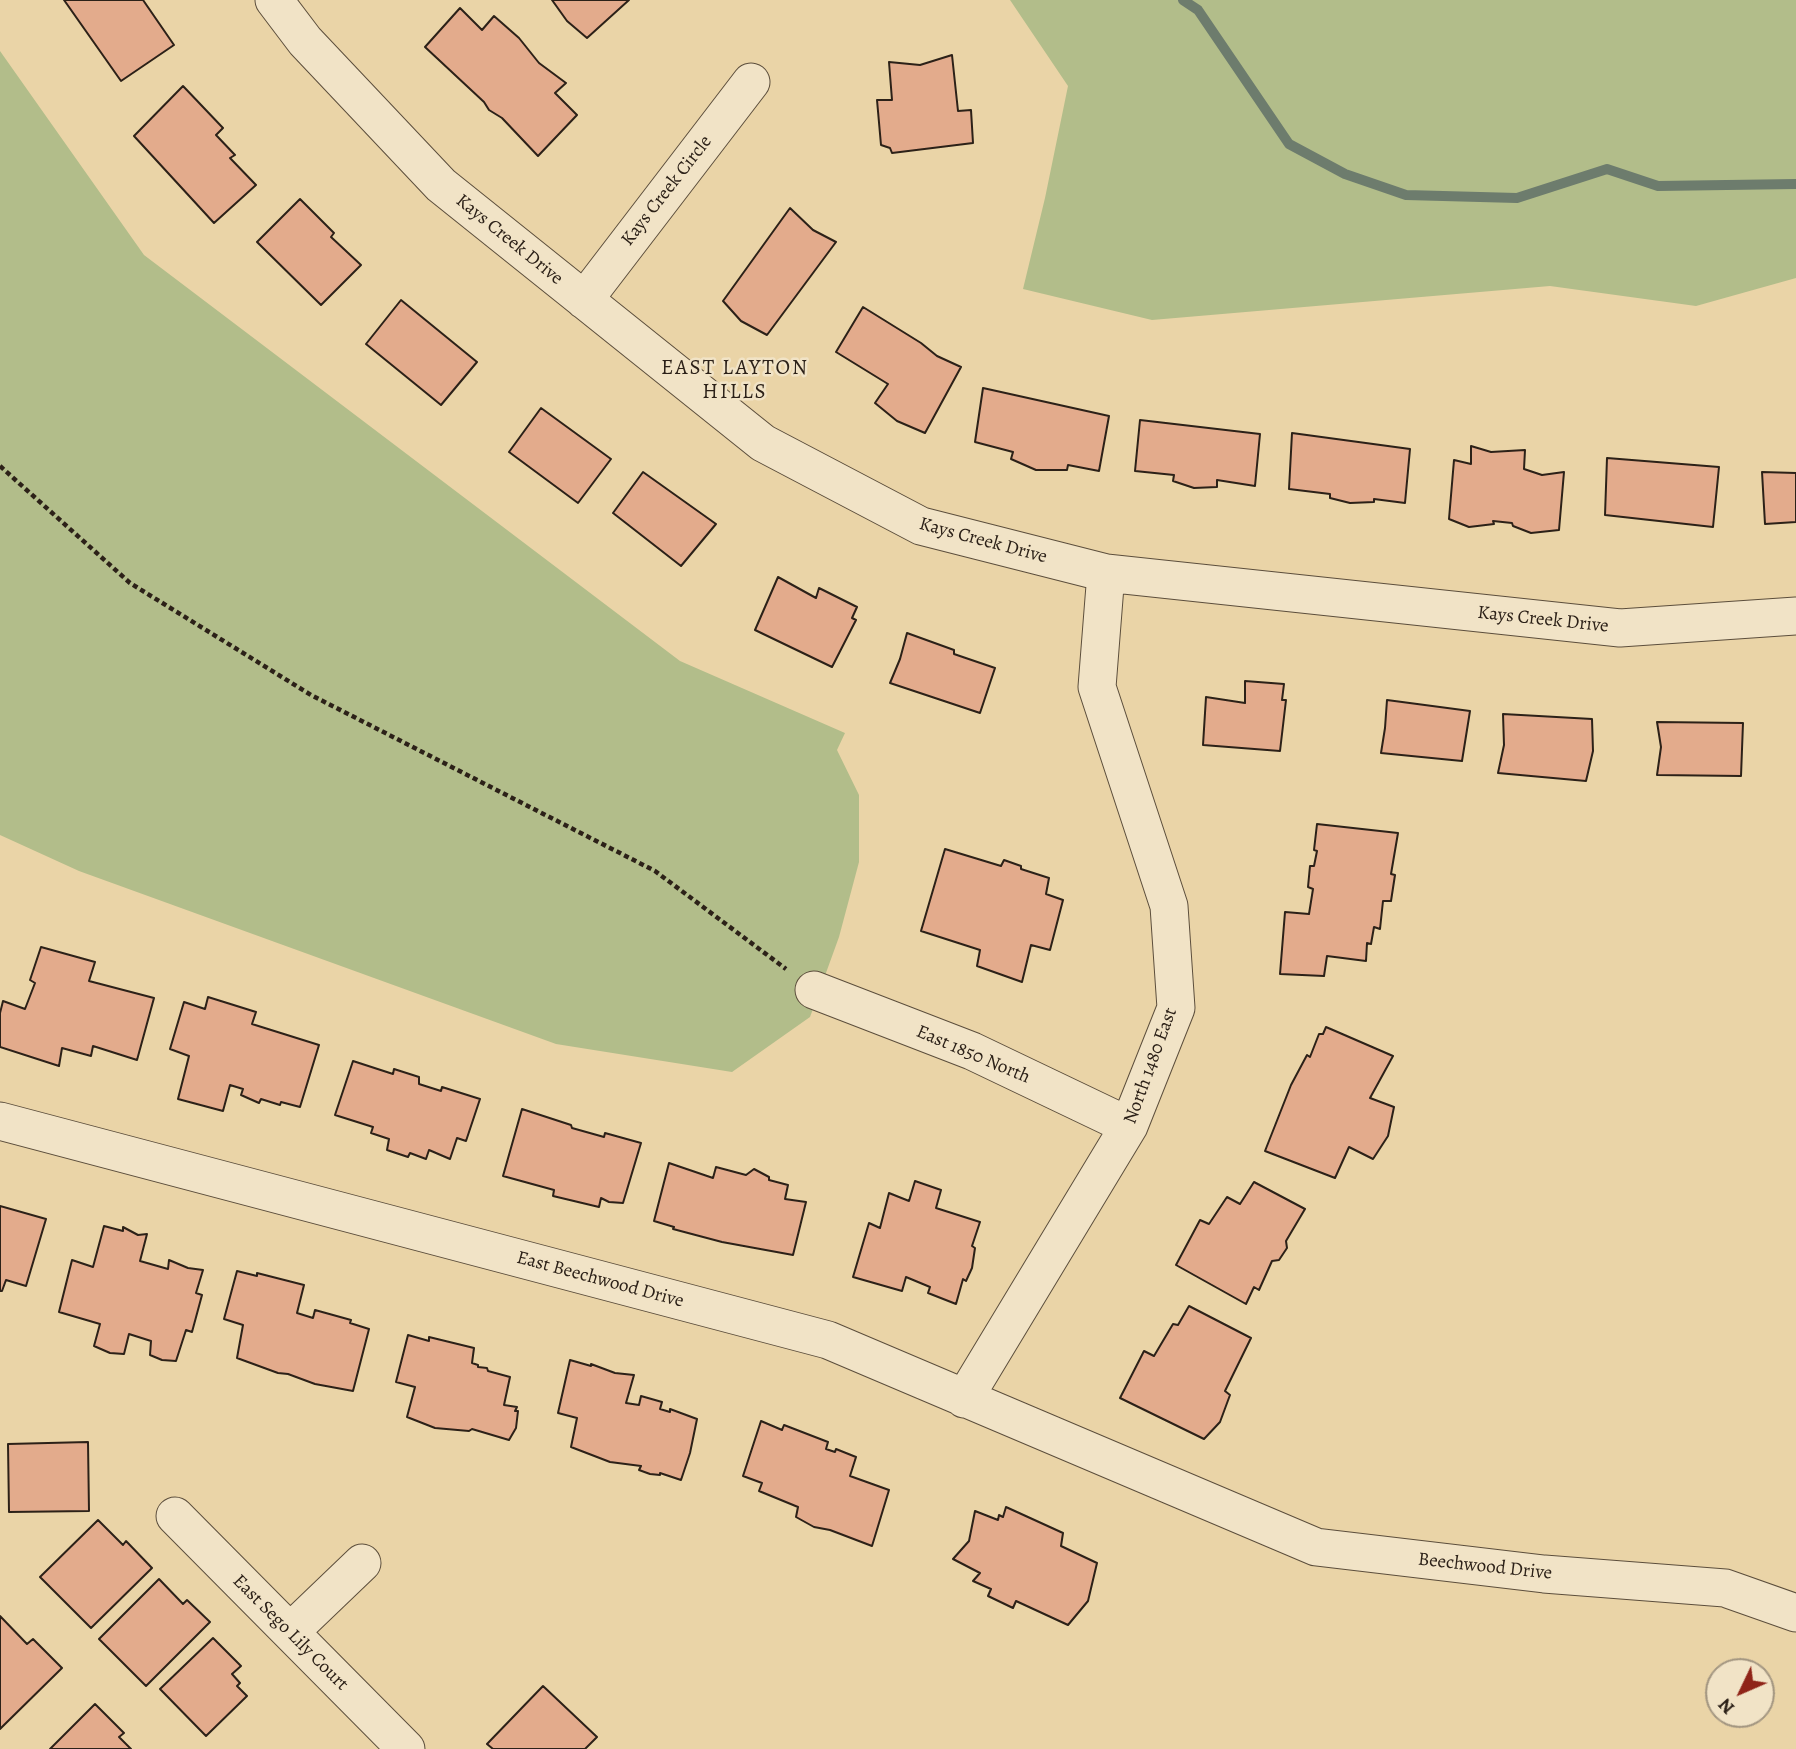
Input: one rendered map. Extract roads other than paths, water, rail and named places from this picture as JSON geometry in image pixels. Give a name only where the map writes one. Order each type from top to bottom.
[{"type":"street","name":"Kays Creek Drive","points":[[274,0],[305,41],[441,185],[763,443],[921,526],[1106,573],[1620,628],[1796,616]]},
{"type":"street","name":"Kays Creek Circle","points":[[584,300],[751,82]]},
{"type":"street","name":"North 1480 East","points":[[964,1399],[1129,1126],[1175,1008],[1169,906],[1097,687],[1106,573]]},
{"type":"street","name":"East 1850 North","points":[[814,990],[972,1051],[1129,1126]]},
{"type":"street","name":"East Beechwood Drive","points":[[0,1121],[828,1340],[1181,1492]]},
{"type":"street","name":"Beechwood Drive","points":[[1181,1492],[1316,1548],[1544,1574],[1726,1588],[1796,1613]]},
{"type":"street","name":"East Sego Lily Court","points":[[175,1516],[406,1749]]},
{"type":"street","points":[[290,1632],[362,1563]]},
{"type":"waterway","points":[[1183,0],[1198,10],[1289,144],[1345,174],[1406,195],[1517,198],[1607,169],[1658,186],[1796,184]]},
{"type":"district","name":"EAST LAYTON HILLS","points":[[735,381]]}]
